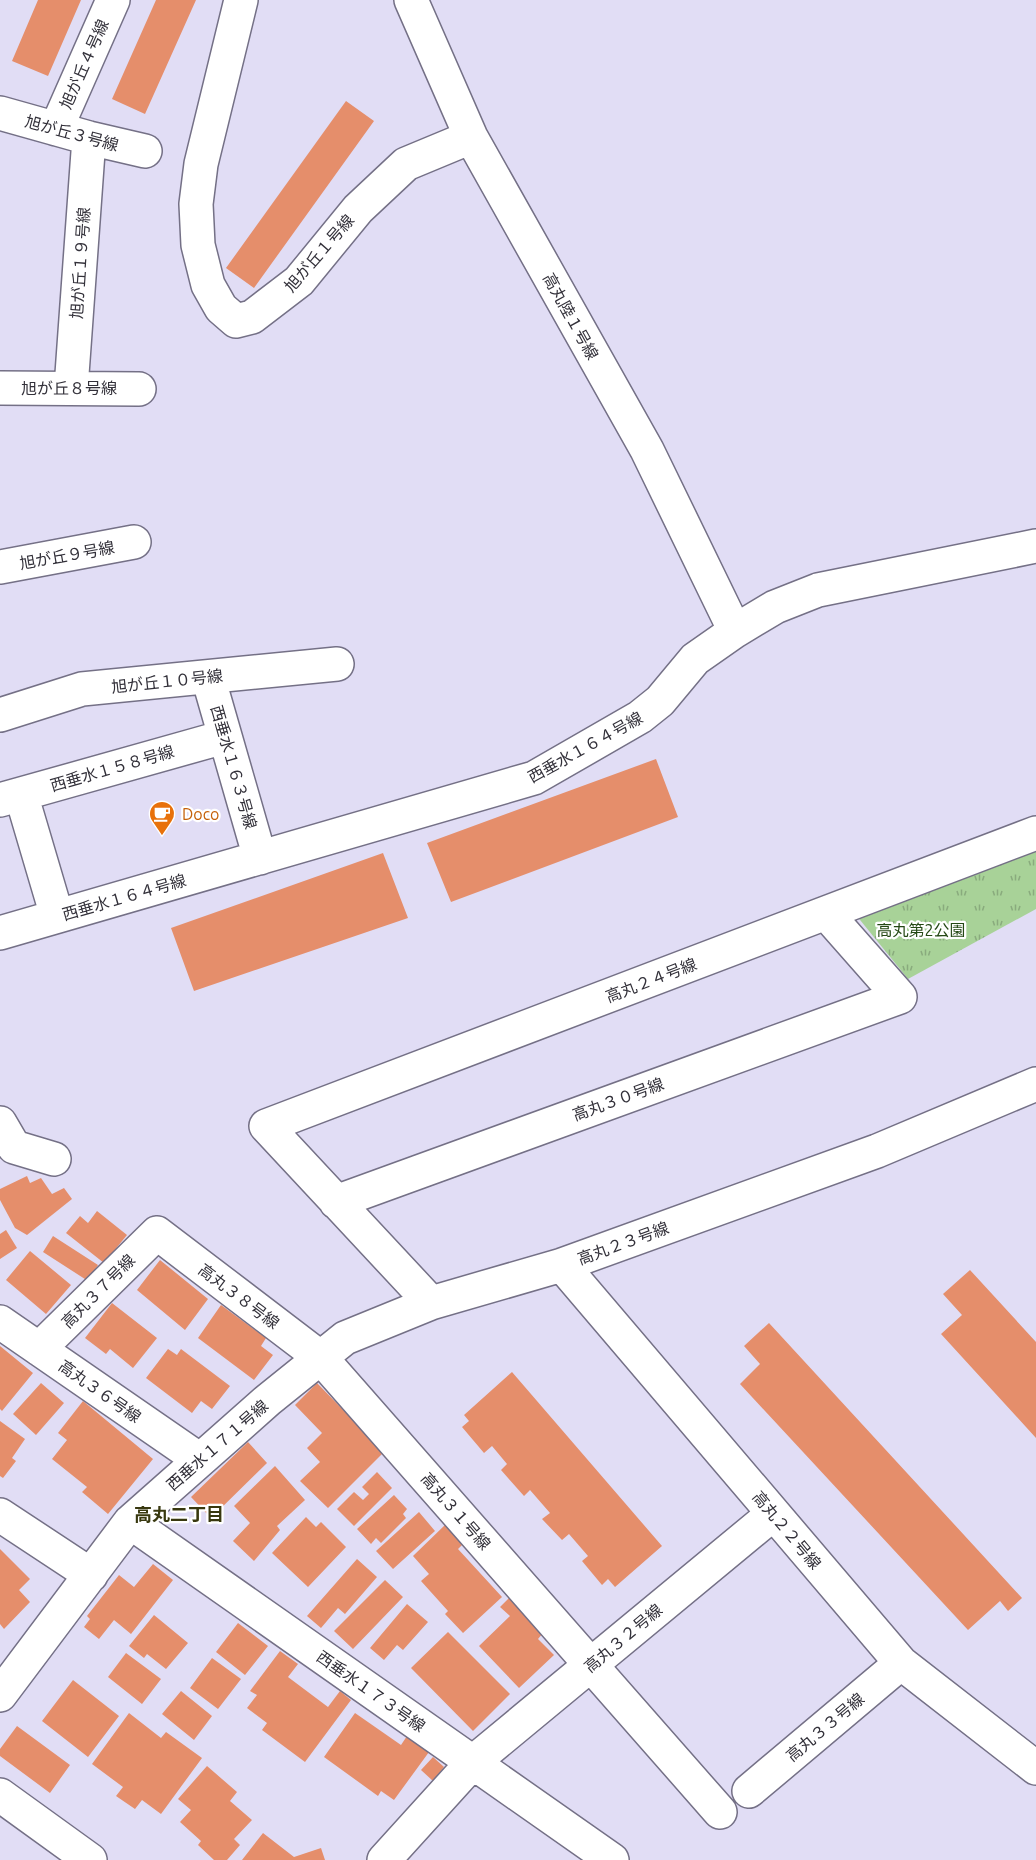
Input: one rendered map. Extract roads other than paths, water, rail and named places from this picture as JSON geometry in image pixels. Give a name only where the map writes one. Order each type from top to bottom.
[{"type":"street","name":"旭が丘４号線","points":[[56,129],[113,0]]},
{"type":"street","name":"旭が丘１号線","points":[[241,0],[201,164],[196,204],[198,245],[208,285],[221,308],[236,321],[252,317],[299,281],[358,209],[406,164],[471,137]]},
{"type":"street","name":"高丸陸１号線","points":[[411,0],[471,137],[647,450],[735,631]]},
{"type":"street","name":"旭が丘３号線","points":[[0,113],[145,151]]},
{"type":"street","name":"旭が丘１９号線","points":[[70,388],[89,138]]},
{"type":"street","name":"旭が丘８号線","points":[[0,388],[139,389]]},
{"type":"street","name":"旭が丘９号線","points":[[0,567],[135,542]]},
{"type":"street","name":"西垂水１６４号線","points":[[0,933],[534,778],[640,717],[660,701],[695,659],[775,607],[818,590],[1036,546]]},
{"type":"street","name":"旭が丘１０号線","points":[[0,715],[82,689],[337,664]]},
{"type":"street","name":"西垂水１６３号線","points":[[208,677],[260,858]]},
{"type":"street","name":"西垂水１５８号線","points":[[11,797],[225,737]]},
{"type":"street","points":[[11,797],[57,916]]},
{"type":"street","name":"高丸２４号線","points":[[336,1202],[266,1126],[1036,833]]},
{"type":"street","name":"高丸３０号線","points":[[336,1202],[900,997],[826,913]]},
{"type":"street","name":"高丸２３号線","points":[[431,1303],[562,1265],[877,1151],[1036,1084]]},
{"type":"street","points":[[5,1141],[54,1159]]},
{"type":"street","points":[[336,1202],[431,1303]]},
{"type":"street","name":"高丸３７号線","points":[[39,1349],[157,1233]]},
{"type":"street","name":"高丸３８号線","points":[[157,1233],[321,1358]]},
{"type":"street","name":"高丸２２号線","points":[[562,1265],[901,1663],[1036,1768]]},
{"type":"street","name":"西垂水１７１号線","points":[[0,1695],[130,1522],[268,1400],[345,1338],[431,1303]]},
{"type":"street","name":"高丸３６号線","points":[[0,1322],[200,1460]]},
{"type":"street","name":"高丸３１号線","points":[[321,1358],[720,1812]]},
{"type":"street","name":"高丸３２号線","points":[[384,1860],[472,1762],[773,1514]]},
{"type":"street","points":[[0,1515],[91,1575]]},
{"type":"street","name":"西垂水１７３号線","points":[[130,1522],[612,1860]]},
{"type":"street","name":"高丸３３号線","points":[[748,1791],[901,1663]]},
{"type":"street","points":[[0,1795],[90,1860]]},
{"type":"place","name":"Doco","points":[[162,837]]},
{"type":"district","name":"高丸二丁目","points":[[179,1514]]},
{"type":"park label","name":"高丸第2公園","points":[[921,930]]}]
